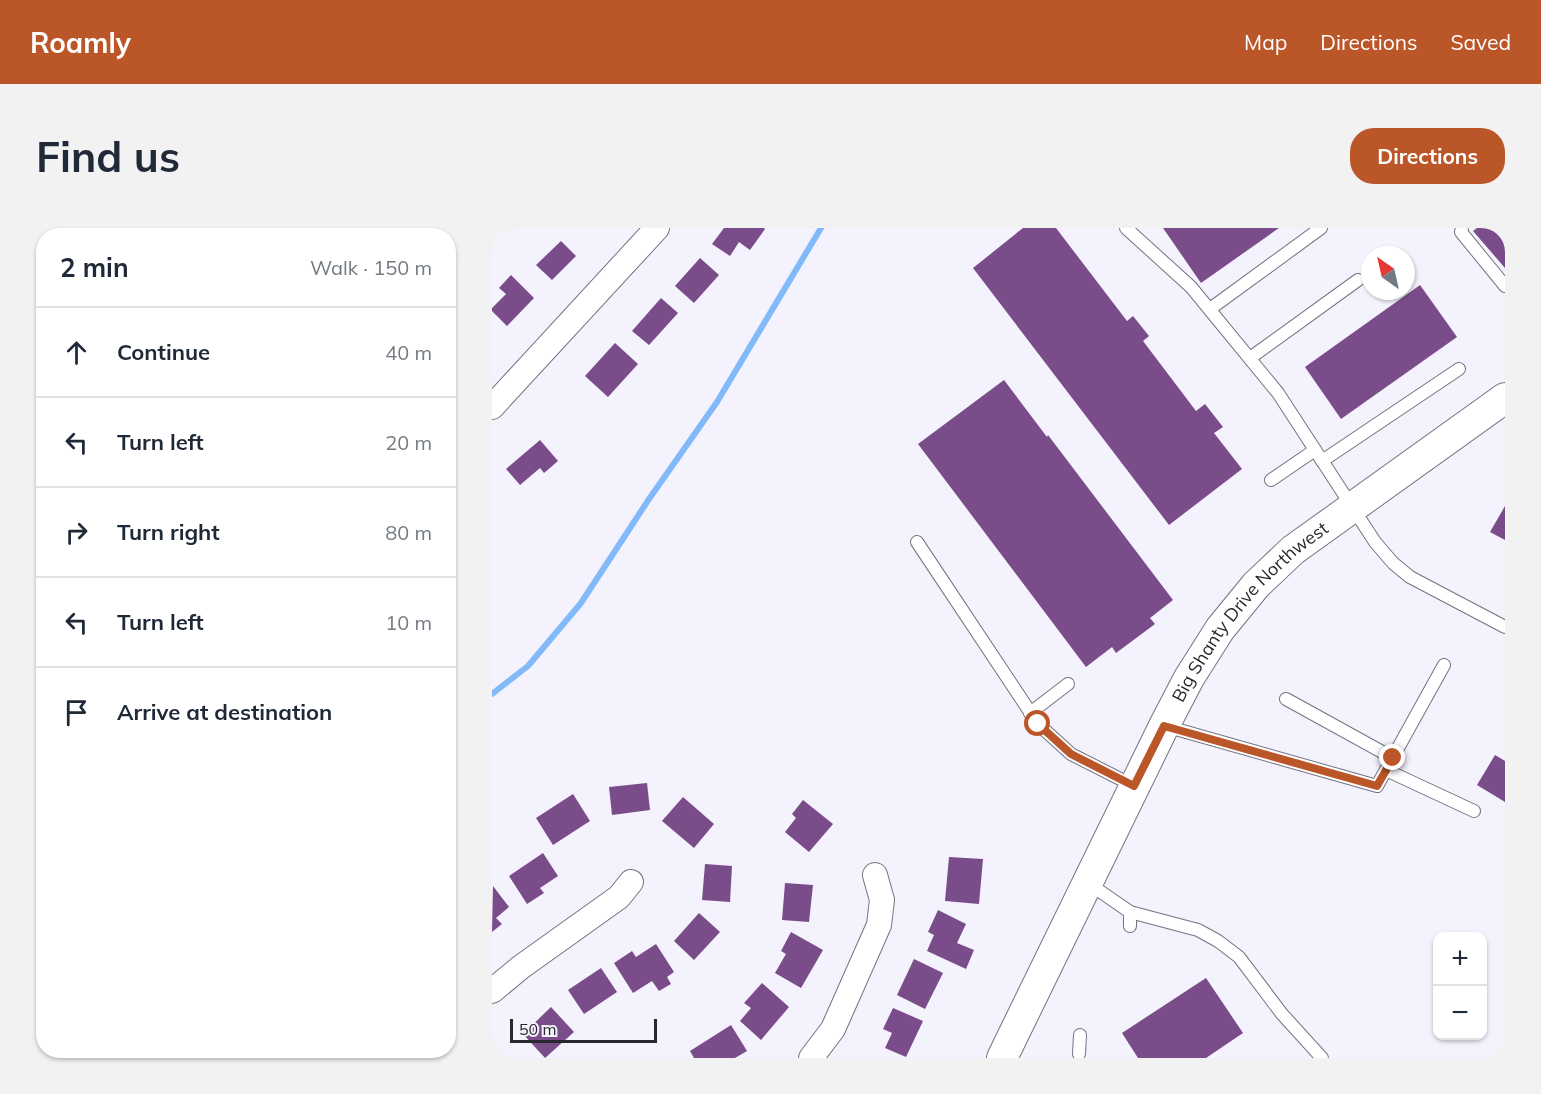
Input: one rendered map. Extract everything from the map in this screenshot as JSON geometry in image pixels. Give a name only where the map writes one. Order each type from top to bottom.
[{"type":"street","points":[[492,407],[657,228]]},
{"type":"street","name":"Big Shanty Drive Northwest","points":[[1002,1058],[1164,726],[1189,678],[1220,629],[1256,585],[1293,550],[1505,398]]},
{"type":"street","points":[[811,1058],[832,1029],[879,925],[882,900],[875,874]]},
{"type":"street","points":[[492,991],[530,960],[619,897],[631,882]]},
{"type":"lane","points":[[1126,228],[1191,287],[1278,393],[1384,554],[1410,577],[1505,627]]},
{"type":"lane","points":[[1210,309],[1321,228]]},
{"type":"lane","points":[[1462,228],[1461,232],[1505,286]]},
{"type":"lane","points":[[1250,358],[1358,280]]},
{"type":"lane","points":[[1271,480],[1318,456],[1459,369]]},
{"type":"lane","points":[[917,542],[1038,724],[1071,754],[1134,786]]},
{"type":"lane","points":[[1164,726],[1377,786],[1444,665]]},
{"type":"lane","points":[[1030,713],[1068,684]]},
{"type":"lane","points":[[1286,699],[1393,758]]},
{"type":"lane","points":[[1386,770],[1474,811]]},
{"type":"lane","points":[[1087,882],[1130,912],[1198,930],[1218,941],[1239,957],[1315,1056]]},
{"type":"lane","points":[[1130,912],[1130,926]]},
{"type":"lane","points":[[1079,1054],[1080,1035]]},
{"type":"building","points":[[724,228],[765,229],[750,250],[739,242],[730,256],[712,244]]},
{"type":"building","points":[[1023,228],[1056,228],[1127,321],[1133,316],[1149,336],[1143,341],[1196,411],[1205,404],[1223,427],[1214,433],[1242,469],[1169,525],[973,268]]},
{"type":"building","points":[[1163,228],[1279,228],[1201,283]]},
{"type":"building","points":[[1477,228],[1505,228],[1505,268],[1473,231]]},
{"type":"building","points":[[561,241],[576,256],[552,280],[536,265]]},
{"type":"building","points":[[700,258],[719,275],[694,303],[675,286]]},
{"type":"building","points":[[511,275],[534,298],[507,326],[492,311],[492,308],[506,294],[499,288]]},
{"type":"building","points":[[1420,285],[1457,337],[1341,419],[1305,367],[1399,300],[1415,300],[1415,289]]},
{"type":"building","points":[[661,298],[678,313],[649,345],[632,331]]},
{"type":"building","points":[[615,343],[638,364],[608,397],[585,376]]},
{"type":"building","points":[[1004,380],[1173,600],[1150,618],[1155,624],[1116,653],[1112,647],[1086,667],[918,444]]},
{"type":"building","points":[[540,440],[558,461],[544,473],[540,468],[520,485],[506,469]]},
{"type":"building","points":[[1505,506],[1505,540],[1490,532]]},
{"type":"building","points":[[1495,755],[1505,761],[1505,802],[1477,785]]},
{"type":"building","points":[[647,783],[650,810],[612,815],[609,787]]},
{"type":"building","points":[[573,794],[590,821],[553,845],[536,818]]},
{"type":"building","points":[[683,797],[714,824],[694,848],[662,821]]},
{"type":"building","points":[[803,800],[833,824],[809,852],[785,832],[796,818],[792,814]]},
{"type":"building","points":[[543,853],[558,876],[540,888],[544,893],[527,904],[509,876]]},
{"type":"building","points":[[949,857],[983,859],[979,904],[945,901]]},
{"type":"building","points":[[705,864],[732,866],[730,902],[702,900]]},
{"type":"building","points":[[785,883],[813,885],[809,922],[782,920]]},
{"type":"building","points":[[493,886],[509,907],[496,918],[502,924],[492,932]]},
{"type":"building","points":[[938,910],[966,924],[957,943],[974,950],[966,969],[927,951],[934,935],[928,932]]},
{"type":"building","points":[[699,913],[720,932],[694,960],[674,941]]},
{"type":"building","points":[[791,932],[823,950],[801,988],[775,973],[786,954],[781,951]]},
{"type":"building","points":[[656,944],[674,972],[667,977],[671,984],[659,991],[652,981],[633,993],[614,963],[632,951],[636,957]]},
{"type":"building","points":[[914,959],[943,973],[925,1009],[897,995]]},
{"type":"building","points":[[601,968],[617,992],[584,1014],[568,990]]},
{"type":"building","points":[[1206,978],[1243,1033],[1206,1058],[1138,1058],[1122,1033]]},
{"type":"building","points":[[762,983],[789,1007],[761,1040],[740,1021],[751,1008],[744,1003]]},
{"type":"building","points":[[551,1007],[574,1032],[545,1058],[523,1034]]},
{"type":"building","points":[[893,1008],[923,1021],[906,1057],[885,1048],[892,1033],[883,1029]]},
{"type":"building","points":[[731,1025],[747,1051],[735,1058],[694,1058],[690,1051]]},
{"type":"waterway","points":[[492,694],[528,666],[581,603],[649,499],[717,402],[821,228]]},
{"type":"route","points":[[1038,724],[1071,754],[1134,786],[1164,726],[1377,786],[1393,758]]}]
